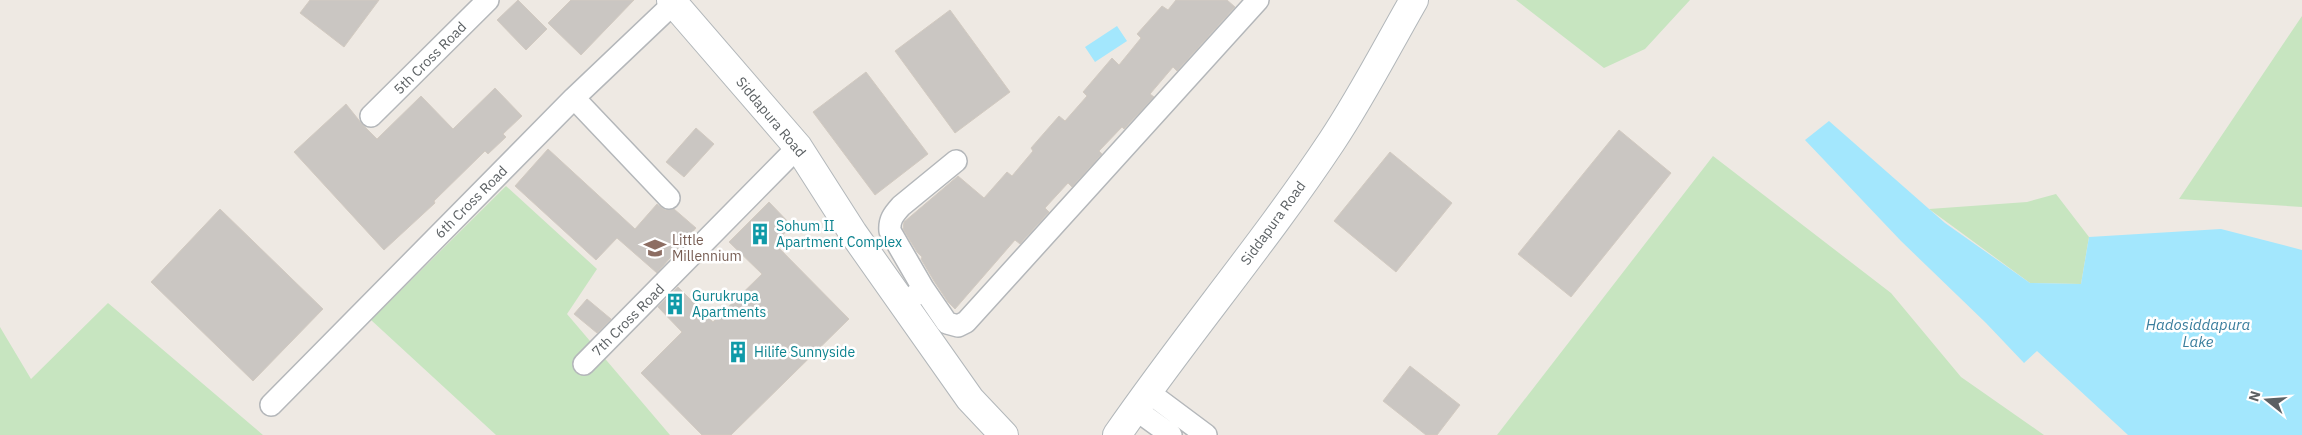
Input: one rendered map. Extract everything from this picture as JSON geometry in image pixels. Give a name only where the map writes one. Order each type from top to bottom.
[{"type":"street","name":"5th Cross Road","points":[[371,116],[488,0]]},
{"type":"street","points":[[956,161],[901,206],[889,223],[890,232],[914,296],[947,323],[958,326],[966,322],[1258,0]]},
{"type":"street","name":"Siddapura Road","points":[[1117,435],[1333,140],[1414,0]]},
{"type":"street","name":"Siddapura Road","points":[[672,1],[798,148],[853,233],[914,296],[970,399],[1004,435]]},
{"type":"street","name":"6th Cross Road","points":[[271,404],[672,1]]},
{"type":"street","points":[[574,98],[669,198]]},
{"type":"street","name":"7th Cross Road","points":[[584,364],[798,148]]},
{"type":"street","points":[[1141,400],[1171,435]]},
{"type":"street","points":[[1141,400],[1206,435]]},
{"type":"green space","points":[[1516,0],[1690,0],[1645,49],[1604,68]]},
{"type":"green space","points":[[2302,16],[2302,207],[2179,199]]},
{"type":"green space","points":[[1713,156],[1891,293],[1961,377],[2044,435],[1497,435]]},
{"type":"green space","points":[[506,186],[597,269],[567,314],[670,435],[496,435],[371,320]]},
{"type":"green space","points":[[2056,194],[2089,237],[2081,284],[2030,283],[1929,209],[2027,202]]},
{"type":"green space","points":[[108,303],[263,435],[0,435],[0,327],[31,379]]},
{"type":"water","points":[[1117,26],[1127,41],[1095,62],[1085,47]]},
{"type":"water","name":"Hadosiddapura Lake","points":[[1829,121],[1945,223],[2030,283],[2081,284],[2089,237],[2221,229],[2302,250],[2302,435],[2128,435],[2037,351],[2024,363],[1986,323],[1901,241],[1805,140]]},
{"type":"building","points":[[310,0],[379,0],[344,47],[300,13]]},
{"type":"building","points":[[518,0],[547,29],[526,50],[497,20]]},
{"type":"building","points":[[571,0],[634,0],[581,55],[548,23]]},
{"type":"building","points":[[1176,0],[1227,0],[1235,7],[1177,71],[1173,67],[1150,94],[1154,97],[1124,129],[1122,127],[1099,151],[1102,154],[1072,187],[1068,183],[1045,208],[1049,212],[1020,244],[1015,240],[955,309],[934,281],[921,259],[922,257],[903,229],[904,222],[958,176],[984,198],[1007,172],[1012,176],[1033,151],[1031,148],[1059,116],[1065,121],[1087,96],[1083,92],[1112,58],[1119,65],[1141,38],[1137,34],[1162,6],[1168,10]]},
{"type":"building","points":[[950,10],[1010,92],[955,133],[895,51]]},
{"type":"building","points":[[866,72],[928,154],[875,195],[813,112]]},
{"type":"building","points":[[495,88],[522,116],[503,134],[506,137],[488,154],[485,151],[434,201],[435,203],[384,250],[294,152],[346,104],[377,139],[421,96],[453,129]]},
{"type":"building","points":[[696,128],[714,144],[684,177],[666,162]]},
{"type":"building","points":[[1619,130],[1671,173],[1571,297],[1518,254]]},
{"type":"building","points":[[548,149],[635,229],[657,204],[665,210],[674,209],[696,228],[657,273],[617,238],[596,260],[515,186]]},
{"type":"building","points":[[1390,152],[1452,203],[1396,272],[1334,221]]},
{"type":"building","name":"Hilife Sunnyside","points":[[769,202],[792,226],[774,243],[849,319],[731,435],[702,435],[641,373],[682,332],[658,307],[678,287],[713,322],[762,274],[729,242]]},
{"type":"building","points":[[220,209],[323,309],[253,381],[151,282]]},
{"type":"building","points":[[587,299],[611,319],[597,333],[574,314]]},
{"type":"building","points":[[1410,366],[1460,405],[1437,435],[1426,435],[1383,401]]},
{"type":"place","name":"Sohum II Apartment Complex","points":[[760,234]]},
{"type":"place","name":"Little Millennium","points":[[655,248]]},
{"type":"place","name":"Gurukrupa Apartments","points":[[675,304]]},
{"type":"place","name":"Hilife Sunnyside","points":[[738,352]]}]
